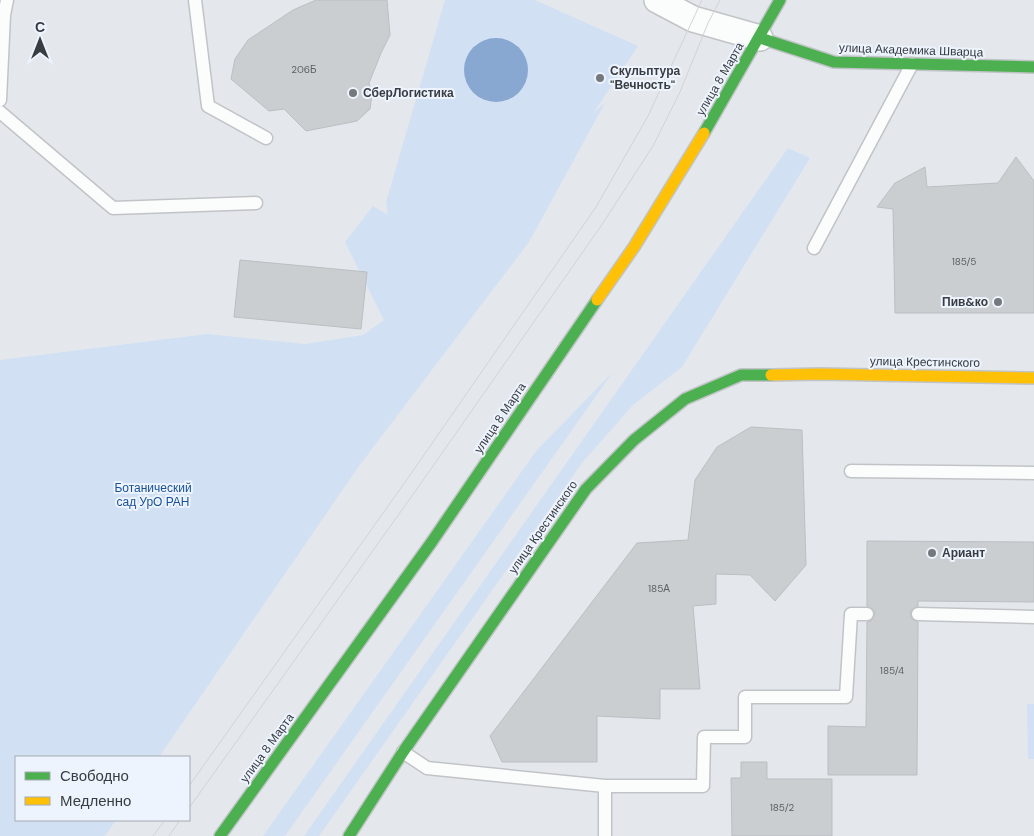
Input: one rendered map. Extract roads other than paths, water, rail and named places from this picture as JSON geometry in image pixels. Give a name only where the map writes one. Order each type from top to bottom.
[{"type":"street","points":[[657,0],[693,19],[760,38]]},
{"type":"street","name":"улица 8 Марта","points":[[220,836],[431,543],[634,247],[712,120],[780,0]]},
{"type":"street","name":"улица Академика Шварца","points":[[760,38],[834,62],[1034,67]]},
{"type":"street","name":"улица Крестинского","points":[[349,836],[404,752],[586,489],[634,440],[685,399],[740,375],[820,374],[1034,378]]},
{"type":"lane","points":[[0,100],[4,15],[7,0]]},
{"type":"lane","points":[[195,0],[208,106],[266,138]]},
{"type":"lane","points":[[814,248],[912,64]]},
{"type":"lane","points":[[0,112],[113,208],[256,203]]},
{"type":"lane","points":[[851,471],[1034,473]]},
{"type":"lane","points":[[404,752],[427,768],[605,786],[703,786],[704,737],[745,737],[745,697],[846,697],[851,614],[867,614]]},
{"type":"lane","points":[[918,614],[1034,617]]},
{"type":"lane","points":[[604,836],[605,786]]},
{"type":"water","points":[[490,38],[502,38],[519,47],[526,58],[528,70],[526,82],[519,93],[502,102],[490,102],[478,97],[469,88],[464,76],[464,64],[469,52],[478,43]]},
{"type":"tram line","points":[[190,785],[408,478],[596,207],[648,116],[702,0]]},
{"type":"tram line","points":[[190,807],[419,486],[601,226],[653,146],[680,92],[708,23],[720,0]]},
{"type":"tram line","points":[[153,836],[164,821]]},
{"type":"tram line","points":[[169,836],[179,821]]},
{"type":"place","name":"Скульптура \"Вечность\"","points":[[600,78]]},
{"type":"place","name":"СберЛогистика","points":[[353,93]]},
{"type":"place","name":"Пив&ко","points":[[998,302]]},
{"type":"place","name":"Ариант","points":[[932,553]]},
{"type":"park label","name":"Ботанический сад УрО РАН","points":[[153,495]]}]
